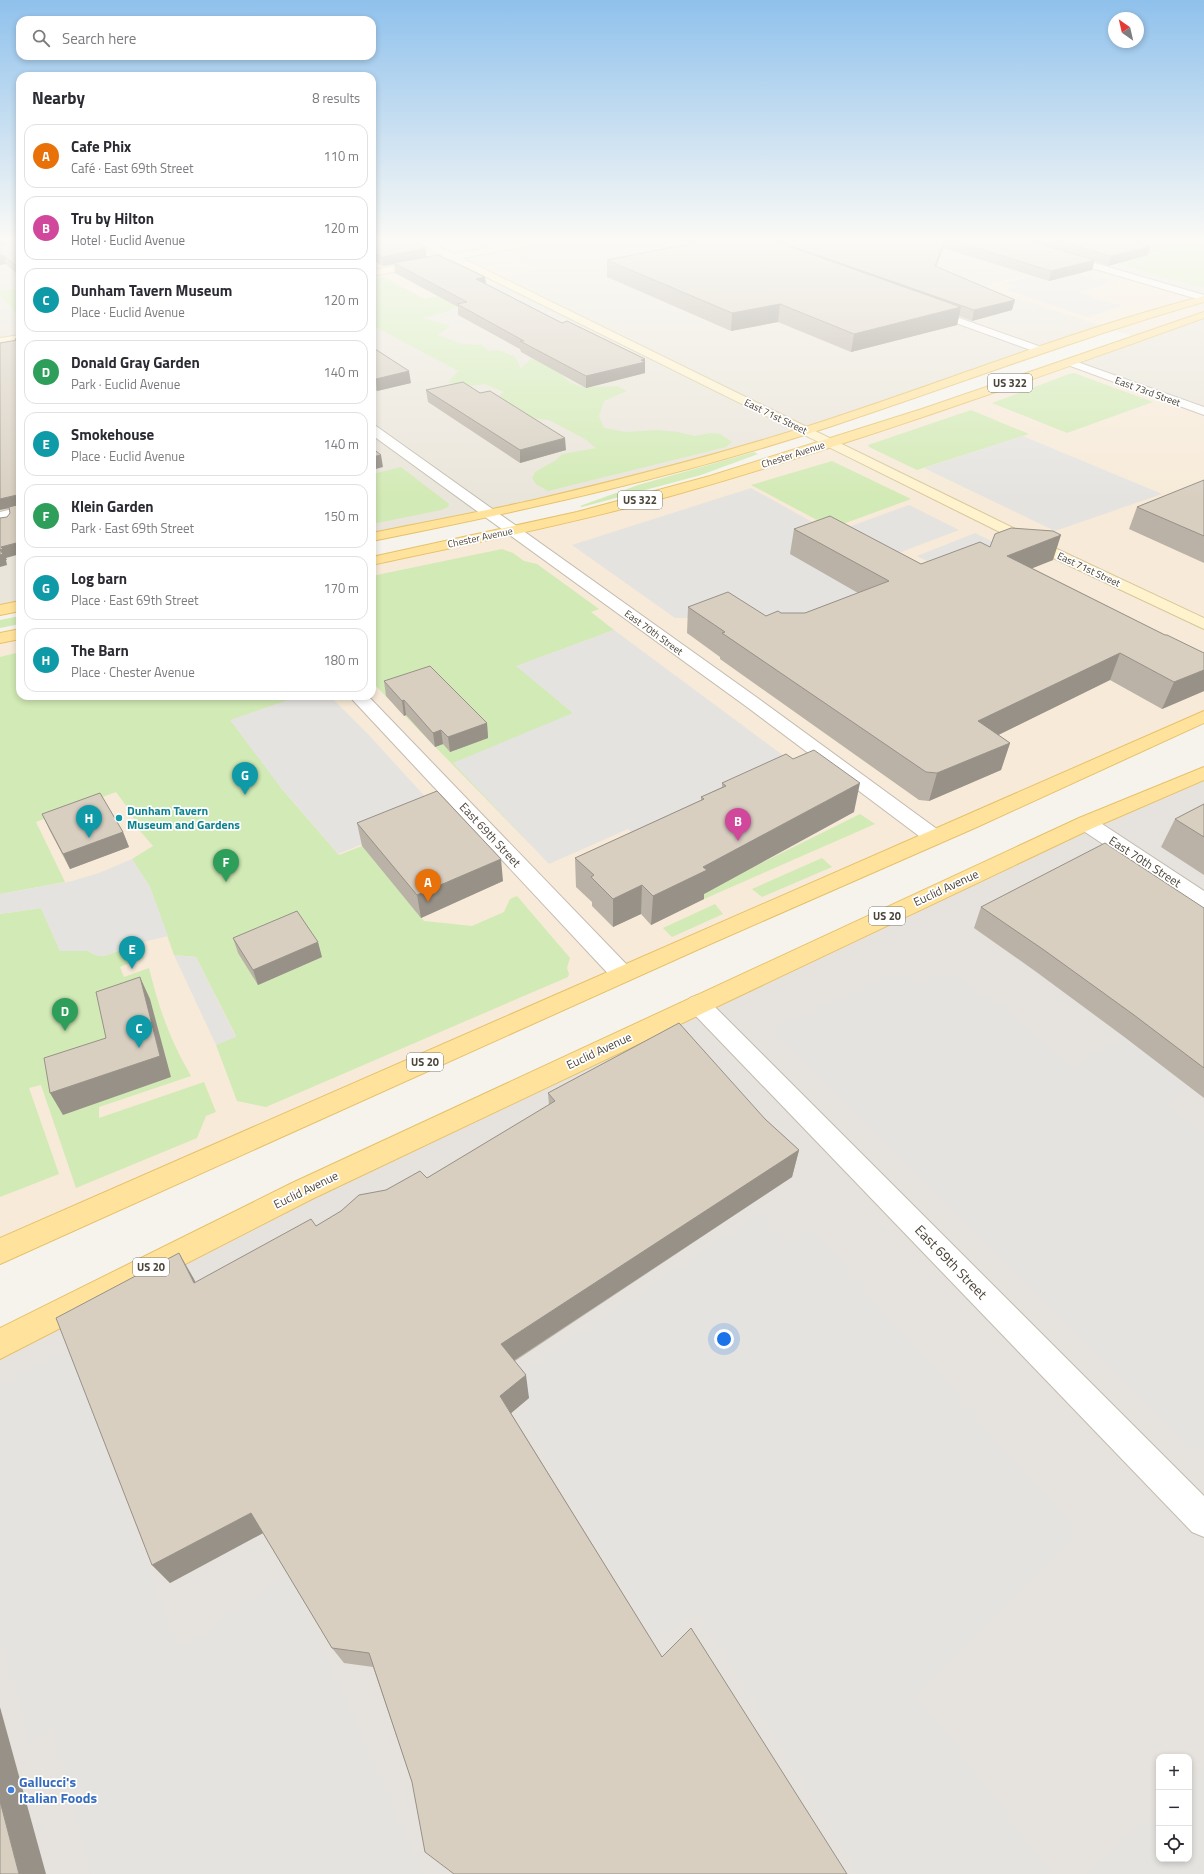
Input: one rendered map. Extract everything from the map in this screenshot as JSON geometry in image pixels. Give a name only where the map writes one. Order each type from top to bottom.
[{"type":"main road","name":"Chester Avenue","points":[[376,536],[534,504],[620,483],[806,430],[1115,325]]},
{"type":"main road","name":"Chester Avenue","points":[[376,560],[643,500],[952,403],[1174,325]]},
{"type":"main road","points":[[0,610],[16,607]]},
{"type":"main road","points":[[0,638],[16,635]]},
{"type":"main road","name":"US 20","points":[[0,1251],[1204,716]]},
{"type":"main road","name":"Euclid Avenue","points":[[0,1344],[302,1191],[1086,823],[1204,773]]},
{"type":"street","name":"East 71st Street","points":[[593,325],[1037,545],[1204,624]]},
{"type":"street","points":[[972,325],[1040,350]]},
{"type":"street","points":[[0,341],[16,339]]},
{"type":"street","name":"East 73rd Street","points":[[1070,362],[1204,411]]},
{"type":"street","name":"East 70th Street","points":[[376,432],[488,514],[754,703],[934,837]]},
{"type":"street","points":[[1,516],[16,512]]},
{"type":"street","name":"East 69th Street","points":[[362,700],[622,974]]},
{"type":"street","name":"East 70th Street","points":[[1086,823],[1204,901]]},
{"type":"street","name":"East 69th Street","points":[[698,1004],[1204,1520]]},
{"type":"shaded area","points":[[0,325],[16,325],[16,607],[0,610]]},
{"type":"shaded area","points":[[376,325],[1100,325],[1108,328],[867,410],[620,483],[376,536]]},
{"type":"shaded area","points":[[1100,325],[1174,325],[1138,338]]},
{"type":"shaded area","points":[[1174,325],[1204,325],[1204,411],[1069,362]]},
{"type":"shaded area","points":[[1069,362],[1204,411],[1204,716],[0,1251],[0,638],[16,635],[16,700],[376,700],[376,560],[643,499]]},
{"type":"shaded area","points":[[1023,436],[1162,494],[1055,531],[924,468]]},
{"type":"shaded area","points":[[751,488],[832,533],[909,505],[959,530],[883,559],[929,583],[801,640],[726,618],[675,618],[572,545]]},
{"type":"shaded area","points":[[975,533],[1007,549],[950,573],[917,556]]},
{"type":"shaded area","points":[[614,630],[800,768],[640,840],[628,829],[549,864],[453,763],[573,713],[516,666]]},
{"type":"shaded area","points":[[288,700],[334,700],[368,734],[440,813],[338,854],[278,784],[230,720]]},
{"type":"shaded area","points":[[1204,773],[1204,1874],[0,1874],[0,1344]]},
{"type":"shaded area","points":[[132,859],[150,887],[168,936],[135,944],[105,956],[95,955],[88,951],[60,951],[41,908],[0,914],[0,894],[72,881],[99,873]]},
{"type":"shaded area","points":[[174,955],[196,957],[236,1037],[216,1045]]},
{"type":"shaded area","points":[[945,970],[997,1003],[1074,1068],[1123,1036],[1190,1089],[1167,1105],[1204,1133],[1204,1450],[1191,1450],[771,1030],[894,972],[916,984]]},
{"type":"shaded area","points":[[759,1214],[788,1246],[812,1230],[1079,1534],[917,1696],[1052,1874],[857,1874],[699,1613],[653,1639],[520,1413],[529,1398],[515,1377]]},
{"type":"shaded area","points":[[70,1349],[178,1650],[289,1573],[423,1874],[91,1874],[52,1729],[29,1743],[0,1636],[0,1385]]},
{"type":"shaded area","points":[[1204,1768],[1204,1874],[1087,1874],[1156,1812],[1156,1862],[1192,1862],[1192,1779]]},
{"type":"green space","points":[[376,325],[448,325],[450,326],[438,335],[461,344],[481,345],[489,351],[499,350],[515,357],[521,368],[531,359],[549,364],[570,382],[582,387],[617,386],[627,391],[604,401],[599,416],[604,428],[626,432],[656,430],[678,432],[694,436],[710,433],[720,434],[732,442],[726,447],[548,491],[536,484],[532,478],[535,472],[556,460],[562,454],[596,448],[585,439],[549,420],[529,418],[505,402],[499,395],[504,392],[485,384],[464,387],[448,382],[458,371],[378,328],[376,328]]},
{"type":"green space","points":[[1074,373],[1153,402],[1067,433],[992,403],[1069,374]]},
{"type":"green space","points":[[971,410],[1029,434],[917,470],[869,447],[868,445]]},
{"type":"green space","points":[[754,452],[758,454],[701,475],[582,507],[580,506],[638,485]]},
{"type":"green space","points":[[832,461],[911,499],[832,528],[751,485]]},
{"type":"green space","points":[[401,467],[449,504],[448,507],[441,510],[376,523],[376,473]]},
{"type":"green space","points":[[502,549],[513,553],[524,561],[537,564],[599,609],[591,612],[614,630],[517,666],[573,713],[537,842],[529,843],[376,686],[376,575]]},
{"type":"green space","points":[[16,617],[16,625],[0,628],[0,620]]},
{"type":"green space","points":[[16,653],[16,700],[310,700],[243,737],[254,751],[260,751],[281,788],[339,855],[362,846],[424,921],[472,926],[504,912],[510,899],[517,896],[570,958],[567,968],[569,974],[568,977],[266,1107],[237,1101],[216,1045],[236,1036],[196,957],[174,955],[150,887],[132,859],[153,846],[140,831],[130,811],[116,792],[36,822],[65,882],[0,894],[0,657]]},
{"type":"green space","points":[[860,814],[875,824],[704,899],[701,896],[723,882]]},
{"type":"green space","points":[[822,858],[832,867],[762,897],[752,889]]},
{"type":"green space","points":[[715,904],[723,914],[672,937],[663,928]]},
{"type":"green space","points":[[41,908],[60,951],[88,951],[95,955],[105,956],[135,944],[144,958],[120,967],[124,977],[149,968],[166,1024],[177,1050],[191,1076],[99,1107],[99,1118],[204,1082],[216,1112],[206,1116],[197,1138],[76,1188],[41,1085],[29,1088],[59,1174],[0,1197],[0,914]]},
{"type":"building","points":[[496,325],[576,325],[645,359],[641,360],[645,362],[586,376],[520,341],[524,341]]},
{"type":"building","points":[[833,325],[888,325],[854,334]]},
{"type":"building","points":[[16,340],[16,495],[0,499],[0,343]]},
{"type":"building","points":[[376,350],[409,371],[376,379]]},
{"type":"building","points":[[463,382],[480,393],[490,391],[565,438],[520,450],[426,390]]},
{"type":"building","points":[[376,451],[381,455],[376,456]]},
{"type":"building","points":[[1204,480],[1204,536],[1137,507]]},
{"type":"building","points":[[16,505],[16,543],[1,547],[3,549],[0,550],[0,518],[7,517],[10,513],[9,507]]},
{"type":"building","points":[[830,516],[921,564],[980,542],[990,547],[995,534],[1011,528],[1053,531],[1061,535],[1007,556],[1204,653],[1204,670],[1174,682],[1120,653],[978,721],[1010,743],[937,773],[926,772],[722,633],[725,632],[688,607],[728,592],[766,616],[778,611],[781,613],[805,613],[889,581],[794,529]]},
{"type":"building","points":[[430,666],[487,723],[448,737],[441,730],[433,733],[404,700],[402,701],[384,681]]},
{"type":"building","points":[[814,750],[860,783],[703,867],[707,870],[653,896],[642,885],[613,899],[591,877],[594,875],[575,858],[704,799],[701,797],[726,786],[722,783],[786,754],[793,759]]},
{"type":"building","points":[[437,791],[501,859],[417,895],[357,823]]},
{"type":"building","points":[[100,793],[123,832],[63,854],[42,814]]},
{"type":"building","points":[[1204,804],[1204,837],[1175,819]]},
{"type":"building","points":[[1105,843],[1204,908],[1204,1068],[1044,950],[981,907]]},
{"type":"building","points":[[297,911],[318,942],[253,970],[233,938]]},
{"type":"building","points":[[140,977],[160,1056],[50,1093],[44,1058],[106,1038],[96,992]]},
{"type":"building","points":[[679,1023],[765,1119],[799,1150],[501,1344],[526,1375],[500,1396],[662,1657],[691,1628],[847,1874],[454,1874],[425,1852],[412,1782],[369,1653],[332,1648],[251,1513],[152,1565],[56,1318],[179,1253],[194,1283],[311,1219],[316,1226],[341,1211],[359,1195],[386,1190],[420,1171],[427,1178],[555,1101],[548,1093]]},
{"type":"building","points":[[0,1801],[19,1874],[0,1874]]},
{"type":"place","name":"Log barn","points":[[245,795]]},
{"type":"place","name":"Dunham Tavern Museum and Gardens","points":[[119,818]]},
{"type":"place","name":"The Barn","points":[[89,838]]},
{"type":"place","name":"Tru by Hilton","points":[[738,841]]},
{"type":"place","name":"Klein Garden","points":[[226,882]]},
{"type":"place","name":"Cafe Phix","points":[[428,902]]},
{"type":"place","name":"Smokehouse","points":[[132,969]]},
{"type":"place","name":"Donald Gray Garden","points":[[65,1031]]},
{"type":"place","name":"Dunham Tavern Museum","points":[[139,1048]]},
{"type":"place","name":"Gallucci's Italian Foods","points":[[11,1790]]}]
